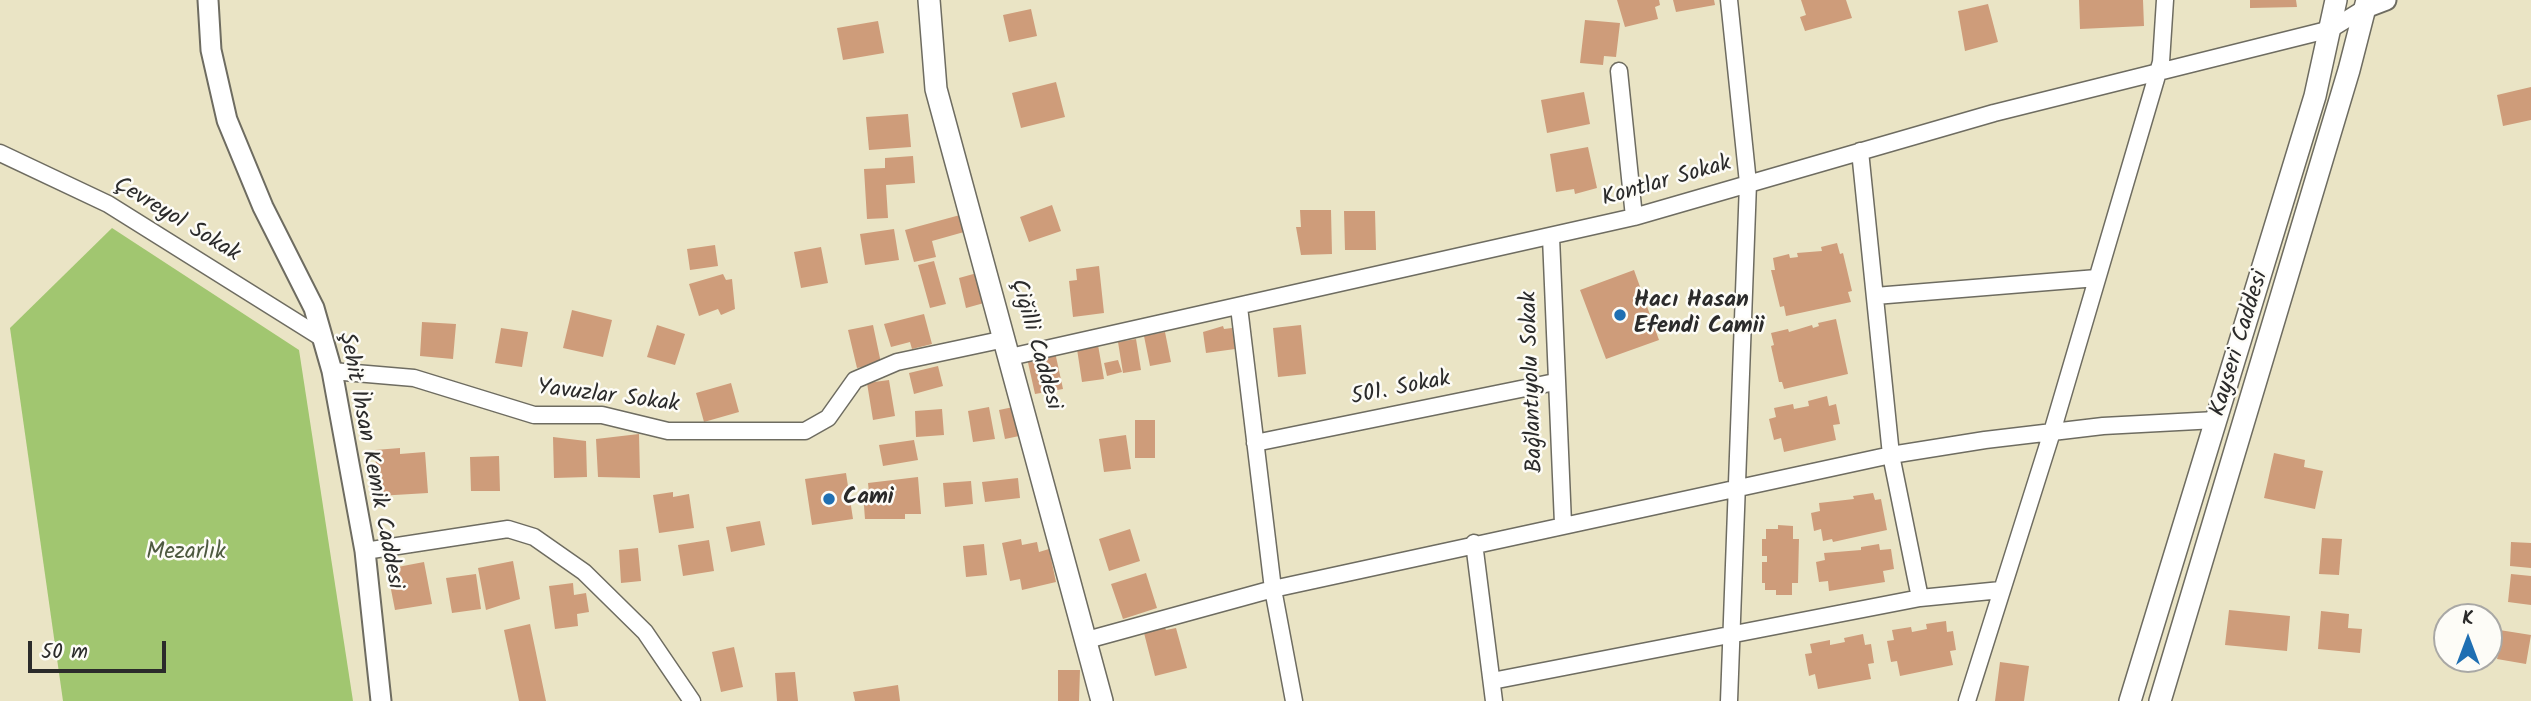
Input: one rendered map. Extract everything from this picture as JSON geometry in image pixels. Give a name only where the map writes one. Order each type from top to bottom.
[{"type":"main road","name":"Çiğilli Caddesi","points":[[929,0],[936,89],[1102,701]]},
{"type":"main road","name":"Kayseri Caddesi","points":[[2130,701],[2315,96],[2336,0]]},
{"type":"main road","name":"Kayseri Caddesi","points":[[2160,701],[2366,4]]},
{"type":"street","name":"Şehit İhsan Kemik Caddesi","points":[[208,0],[211,50],[227,120],[263,207],[314,308],[332,371],[365,551],[381,701]]},
{"type":"street","points":[[1729,0],[1748,183],[1729,701]]},
{"type":"street","points":[[1967,701],[2052,432],[2157,73],[2165,36],[2165,0]]},
{"type":"street","points":[[2366,4],[2386,0]]},
{"type":"street","name":"Kontlar Sokak","points":[[1008,348],[1239,307],[1634,217],[1994,113],[2331,29],[2366,4]]},
{"type":"street","points":[[1619,72],[1634,217]]},
{"type":"street","points":[[1860,151],[1891,455],[1920,598]]},
{"type":"street","name":"Çevreyol Sokak","points":[[0,153],[108,204],[323,338]]},
{"type":"street","name":"Bağlantıyolu Sokak","points":[[1551,237],[1563,524]]},
{"type":"street","points":[[1875,296],[2097,278]]},
{"type":"street","points":[[1239,307],[1273,589],[1294,701]]},
{"type":"street","name":"Yavuzlar Sokak","points":[[332,371],[414,378],[534,415],[602,415],[668,431],[804,431],[828,418],[855,380],[897,362],[1008,348]]},
{"type":"street","name":"501. Sokak","points":[[1255,443],[1555,382]]},
{"type":"street","points":[[1087,640],[1273,589],[1891,455],[2052,432],[2216,420]]},
{"type":"street","points":[[365,551],[508,529],[527,534],[584,572],[645,632],[686,698]]},
{"type":"street","points":[[1474,544],[1494,701]]},
{"type":"street","points":[[1492,681],[1920,598],[2001,590]]},
{"type":"green space","name":"Mezarlık","points":[[112,228],[299,350],[353,701],[63,701],[10,328]]},
{"type":"building","points":[[1617,0],[1659,0],[1660,5],[1655,7],[1658,19],[1625,27]]},
{"type":"building","points":[[1673,0],[1714,0],[1715,5],[1676,12]]},
{"type":"building","points":[[1801,0],[1846,0],[1852,18],[1805,31],[1800,17],[1806,15]]},
{"type":"building","points":[[2079,0],[2143,0],[2144,26],[2080,29]]},
{"type":"building","points":[[2250,0],[2296,0],[2297,7],[2250,8]]},
{"type":"building","points":[[1988,4],[1998,42],[1965,51],[1958,11]]},
{"type":"building","points":[[1031,9],[1037,36],[1009,42],[1003,15]]},
{"type":"building","points":[[1585,20],[1620,23],[1616,57],[1604,56],[1603,65],[1580,63]]},
{"type":"building","points":[[878,21],[884,53],[843,60],[837,28]]},
{"type":"building","points":[[1056,82],[1065,117],[1021,128],[1012,93]]},
{"type":"building","points":[[2531,87],[2531,120],[2503,126],[2497,95]]},
{"type":"building","points":[[1584,92],[1590,124],[1547,133],[1541,100]]},
{"type":"building","points":[[908,114],[911,147],[869,150],[866,117]]},
{"type":"building","points":[[1588,147],[1597,188],[1575,194],[1574,189],[1556,192],[1550,154]]},
{"type":"building","points":[[913,156],[915,183],[886,185],[888,218],[867,219],[864,169],[885,168],[885,158]]},
{"type":"building","points":[[1052,205],[1061,231],[1029,242],[1020,217]]},
{"type":"building","points":[[1300,210],[1331,210],[1332,254],[1301,255],[1296,227],[1301,227]]},
{"type":"building","points":[[1344,211],[1375,211],[1376,250],[1345,250]]},
{"type":"building","points":[[960,215],[964,232],[932,241],[936,257],[914,262],[905,230]]},
{"type":"building","points":[[894,229],[899,260],[865,265],[860,234]]},
{"type":"building","points":[[1837,243],[1840,254],[1843,253],[1852,291],[1848,292],[1851,302],[1786,316],[1784,306],[1780,307],[1771,270],[1775,270],[1773,258],[1789,254],[1790,258],[1798,257],[1797,253],[1822,251],[1821,247]]},
{"type":"building","points":[[715,245],[718,266],[690,270],[687,249]]},
{"type":"building","points":[[821,247],[828,283],[801,288],[794,252]]},
{"type":"building","points":[[934,261],[946,304],[930,308],[918,265]]},
{"type":"building","points":[[1099,266],[1104,313],[1073,317],[1069,281],[1077,280],[1076,269]]},
{"type":"building","name":"Hacı Hasan Efendi Camii","points":[[1634,270],[1659,340],[1606,359],[1580,290]]},
{"type":"building","points":[[977,273],[984,303],[966,308],[959,278]]},
{"type":"building","points":[[723,274],[726,280],[732,279],[735,309],[721,315],[718,309],[699,316],[689,284]]},
{"type":"building","points":[[572,310],[612,320],[603,357],[563,348]]},
{"type":"building","points":[[924,314],[932,344],[912,349],[910,342],[891,347],[884,324]]},
{"type":"building","points":[[1836,319],[1848,374],[1784,389],[1782,382],[1779,382],[1771,333],[1788,329],[1789,332],[1812,325],[1813,328],[1819,326],[1818,323]]},
{"type":"building","points":[[422,322],[456,324],[453,359],[420,356]]},
{"type":"building","points":[[657,325],[685,334],[675,365],[647,357]]},
{"type":"building","points":[[873,325],[881,363],[857,368],[848,330]]},
{"type":"building","points":[[1301,325],[1306,374],[1278,377],[1273,328]]},
{"type":"building","points":[[1223,326],[1224,329],[1232,328],[1235,349],[1206,353],[1203,332]]},
{"type":"building","points":[[501,328],[528,332],[522,367],[495,363]]},
{"type":"building","points":[[1165,332],[1171,362],[1150,366],[1144,336]]},
{"type":"building","points":[[1136,339],[1141,370],[1123,373],[1118,342]]},
{"type":"building","points":[[1098,345],[1104,379],[1082,382],[1077,349]]},
{"type":"building","points":[[1055,352],[1063,389],[1035,394],[1027,358]]},
{"type":"building","points":[[1118,360],[1122,372],[1107,376],[1104,363]]},
{"type":"building","points":[[938,366],[943,386],[914,394],[909,373]]},
{"type":"building","points":[[889,380],[895,416],[873,420],[867,383]]},
{"type":"building","points":[[731,383],[739,412],[704,422],[696,393]]},
{"type":"building","points":[[1827,396],[1829,406],[1836,404],[1840,424],[1833,425],[1836,440],[1784,452],[1781,438],[1774,440],[1769,419],[1776,417],[1774,408],[1793,404],[1794,409],[1809,406],[1808,401]]},
{"type":"building","points":[[1018,406],[1024,435],[1005,439],[999,410]]},
{"type":"building","points":[[989,407],[995,439],[973,442],[968,411]]},
{"type":"building","points":[[942,409],[944,435],[916,437],[915,411]]},
{"type":"building","points":[[1135,420],[1155,420],[1155,458],[1135,458]]},
{"type":"building","points":[[639,434],[640,478],[598,477],[596,439]]},
{"type":"building","points":[[1126,435],[1131,469],[1104,472],[1099,439]]},
{"type":"building","points":[[553,437],[586,441],[587,477],[554,478]]},
{"type":"building","points":[[914,440],[918,460],[883,466],[879,445]]},
{"type":"building","points":[[400,448],[400,454],[425,452],[428,493],[378,496],[375,450]]},
{"type":"building","points":[[2274,453],[2305,460],[2304,467],[2323,471],[2315,509],[2264,498]]},
{"type":"building","points":[[499,456],[500,491],[471,491],[470,457]]},
{"type":"building","name":"Cami","points":[[846,473],[853,519],[812,525],[805,479]]},
{"type":"building","points":[[918,477],[921,514],[905,514],[905,519],[865,519],[863,493],[869,493],[868,483]]},
{"type":"building","points":[[1018,478],[1020,498],[985,502],[982,482]]},
{"type":"building","points":[[971,481],[973,504],[945,507],[943,483]]},
{"type":"building","points":[[673,492],[673,497],[689,494],[694,528],[659,533],[653,495]]},
{"type":"building","points":[[1873,493],[1875,500],[1881,499],[1887,530],[1833,542],[1832,539],[1823,541],[1821,529],[1814,531],[1811,513],[1820,511],[1819,503],[1854,499],[1853,496]]},
{"type":"building","points":[[760,521],[765,545],[731,552],[726,527]]},
{"type":"building","points":[[1778,525],[1793,526],[1793,539],[1799,539],[1798,583],[1792,583],[1792,595],[1776,595],[1776,590],[1765,590],[1765,583],[1762,583],[1762,562],[1767,562],[1767,556],[1762,556],[1762,539],[1766,539],[1766,529],[1778,529]]},
{"type":"building","points":[[1130,529],[1140,561],[1109,571],[1099,539]]},
{"type":"building","points":[[2322,538],[2342,539],[2339,575],[2319,574]]},
{"type":"building","points":[[1021,539],[1022,545],[1037,542],[1039,552],[1049,549],[1056,582],[1022,590],[1020,579],[1010,581],[1002,543]]},
{"type":"building","points":[[709,540],[714,571],[683,576],[678,545]]},
{"type":"building","points":[[2511,542],[2531,543],[2531,568],[2510,566]]},
{"type":"building","points":[[984,544],[987,575],[966,577],[963,546]]},
{"type":"building","points":[[1879,544],[1880,550],[1891,549],[1894,569],[1883,571],[1885,582],[1829,591],[1828,581],[1819,582],[1816,562],[1825,560],[1824,553],[1861,550],[1861,547]]},
{"type":"building","points":[[638,548],[641,581],[621,583],[619,550]]},
{"type":"building","points":[[513,561],[520,599],[486,610],[478,568]]},
{"type":"building","points":[[424,562],[432,604],[395,610],[387,569]]},
{"type":"building","points":[[1146,573],[1157,608],[1123,619],[1111,584]]},
{"type":"building","points":[[476,574],[481,609],[452,613],[446,578]]},
{"type":"building","points":[[2511,574],[2531,576],[2531,605],[2508,602]]},
{"type":"building","points":[[573,583],[574,595],[586,593],[589,612],[577,614],[578,626],[555,629],[549,586]]},
{"type":"building","points":[[2229,610],[2290,616],[2287,651],[2225,645]]},
{"type":"building","points":[[2321,611],[2349,614],[2348,628],[2362,629],[2360,653],[2318,649]]},
{"type":"building","points":[[1946,621],[1947,632],[1953,631],[1956,650],[1950,651],[1953,665],[1900,676],[1897,661],[1891,662],[1887,641],[1894,640],[1892,630],[1911,627],[1912,632],[1927,629],[1926,624]]},
{"type":"building","points":[[530,624],[546,701],[519,701],[504,630]]},
{"type":"building","points":[[1176,628],[1187,668],[1155,676],[1144,633]]},
{"type":"building","points":[[2503,631],[2531,635],[2526,664],[2503,660]]},
{"type":"building","points":[[1863,634],[1865,645],[1871,644],[1874,663],[1868,664],[1871,679],[1818,689],[1815,674],[1809,676],[1805,654],[1812,653],[1810,644],[1830,640],[1830,645],[1845,642],[1844,638]]},
{"type":"building","points":[[734,647],[743,687],[721,692],[712,652]]},
{"type":"building","points":[[2000,662],[2029,666],[2024,701],[1995,701]]},
{"type":"building","points":[[1058,670],[1080,670],[1079,701],[1058,701]]},
{"type":"building","points":[[795,672],[798,701],[777,701],[775,673]]},
{"type":"building","points":[[898,685],[900,701],[855,701],[853,692]]},
{"type":"place","name":"Hacı Hasan Efendi Camii","points":[[1620,315]]},
{"type":"place","name":"Cami","points":[[829,499]]}]
